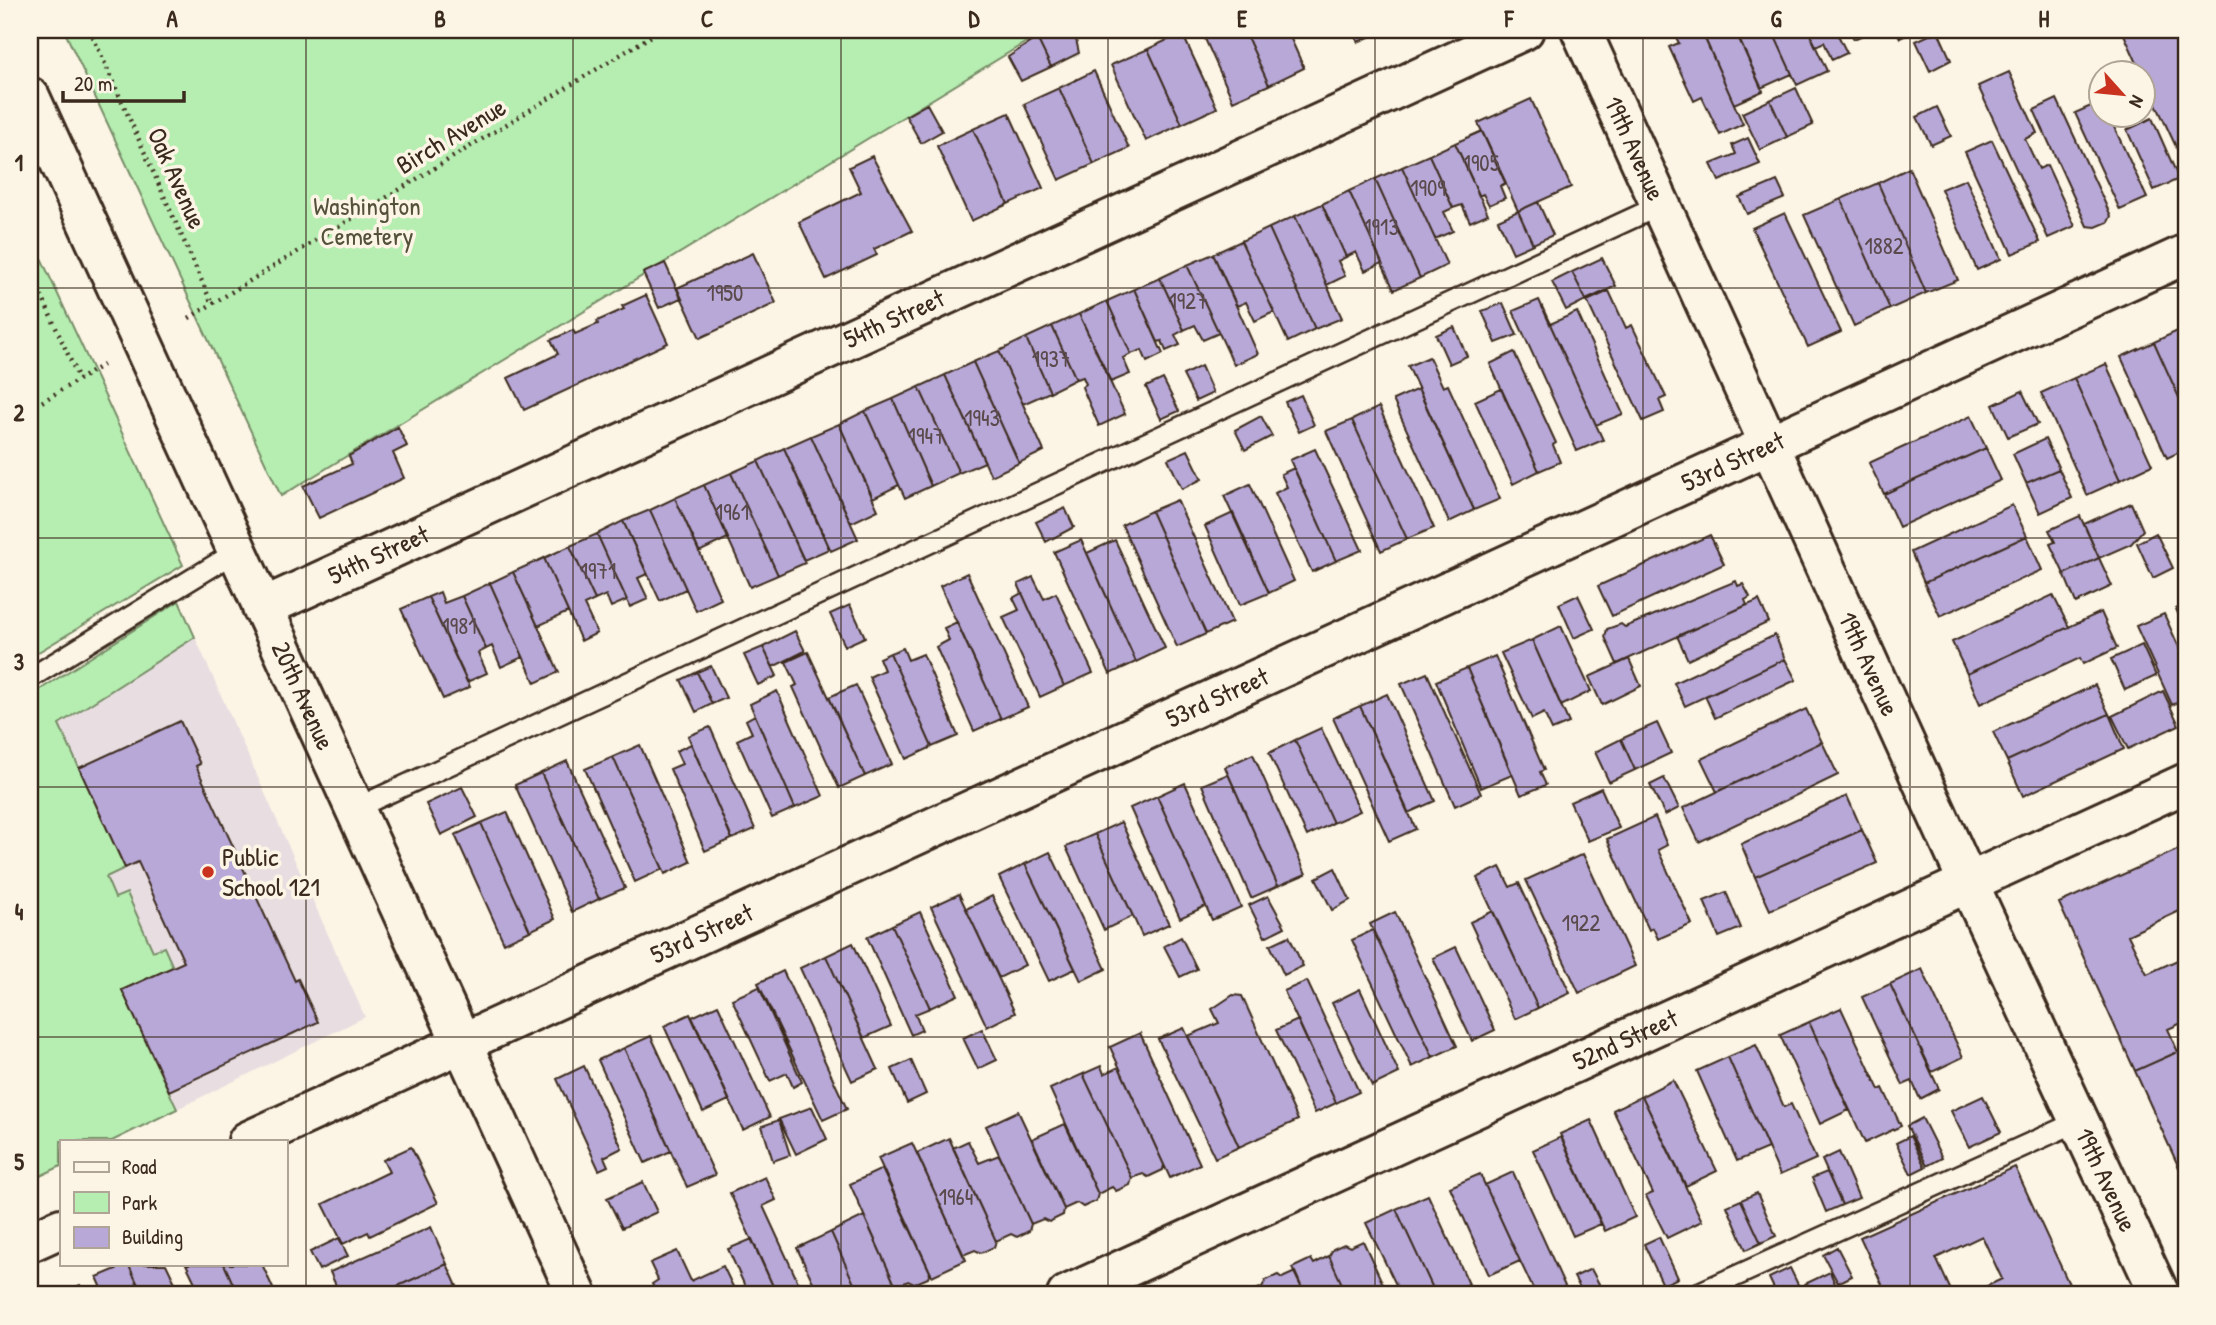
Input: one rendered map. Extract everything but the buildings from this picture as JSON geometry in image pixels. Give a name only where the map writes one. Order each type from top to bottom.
[{"type":"street","name":"54th Street","points":[[262,608],[1524,30]]},
{"type":"street","name":"19th Avenue","points":[[1581,30],[1968,882],[2160,1295]]},
{"type":"street","name":"20th Avenue","points":[[30,97],[577,1295]]},
{"type":"street","name":"53rd Street","points":[[249,1140],[2186,254]]},
{"type":"street","name":"52nd Street","points":[[1066,1295],[2186,783]]},
{"type":"street","points":[[30,1242],[60,1227]]},
{"type":"lane","points":[[354,809],[1661,205]]},
{"type":"lane","points":[[30,678],[236,552]]},
{"type":"lane","points":[[1694,1295],[2080,1121]]},
{"type":"path","name":"Oak Avenue","points":[[90,30],[212,304]]},
{"type":"path","name":"Birch Avenue","points":[[189,318],[661,30]]},
{"type":"path","points":[[30,270],[79,379]]},
{"type":"path","points":[[30,409],[103,365]]},
{"type":"shaded area","name":"Public School 121","points":[[195,637],[365,1017],[177,1109],[122,990],[173,966],[153,952],[127,894],[116,899],[106,877],[125,867],[59,724]]},
{"type":"green space","name":"Washington Cemetery","points":[[64,30],[1046,30],[281,496]]},
{"type":"green space","points":[[30,234],[183,565],[30,657]]},
{"type":"green space","points":[[179,601],[195,637],[59,724],[125,868],[106,877],[115,898],[127,893],[153,951],[164,947],[173,967],[122,990],[177,1109],[114,1140],[60,1140],[60,1166],[30,1181],[30,696]]},
{"type":"place","name":"Public School 121","points":[[208,872]]}]
